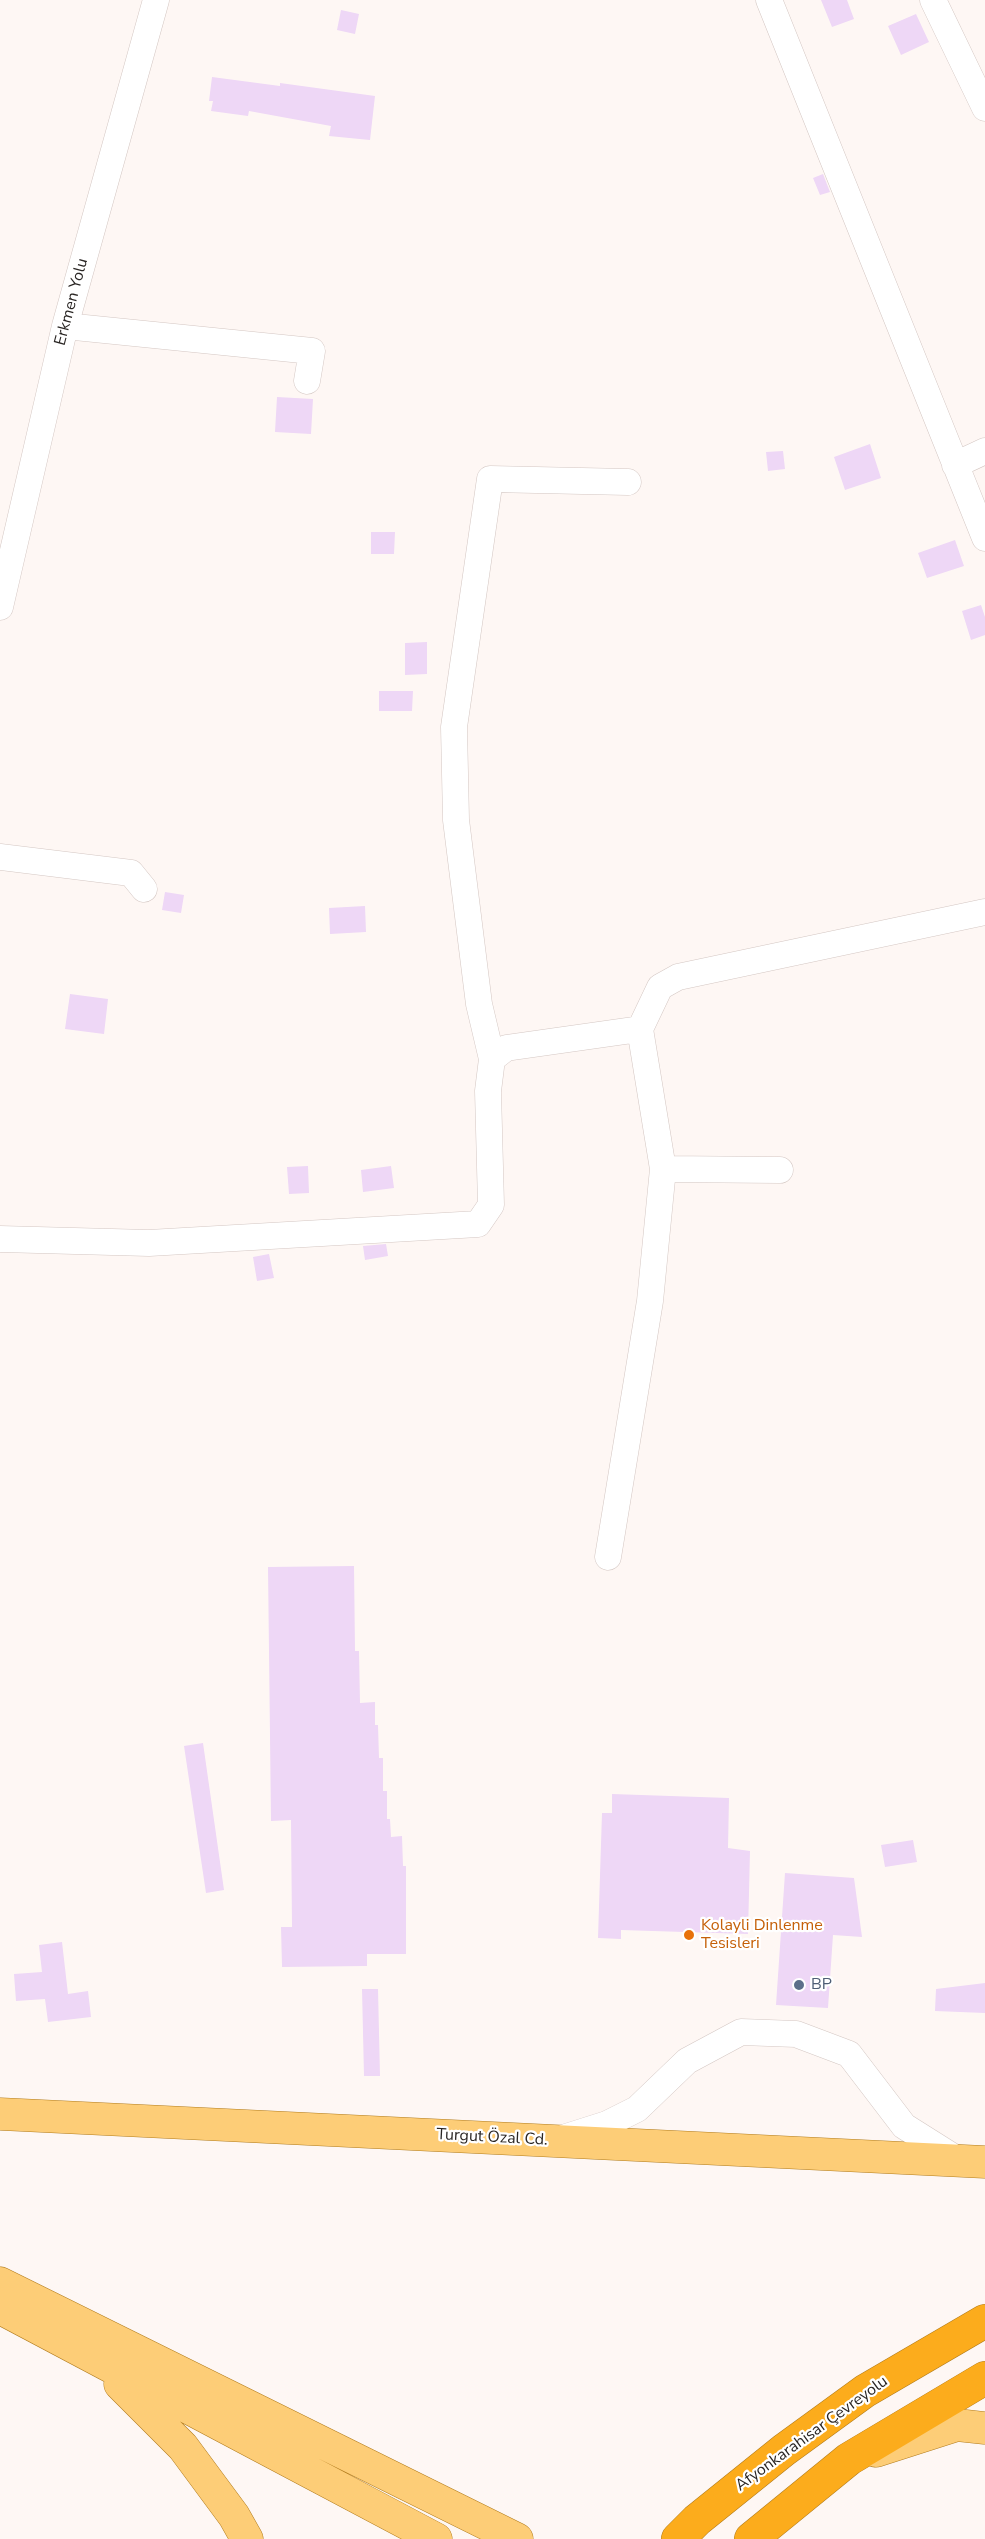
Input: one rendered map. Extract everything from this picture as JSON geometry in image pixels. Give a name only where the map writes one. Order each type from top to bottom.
[{"type":"highway","name":"Afyonkarahisar Çevreyolu","points":[[688,2530],[784,2450],[866,2391],[985,2321]]},
{"type":"highway","points":[[751,2539],[849,2459],[985,2378]]},
{"type":"main road","name":"Turgut Özal Cd.","points":[[0,2114],[972,2161]]},
{"type":"main road","points":[[0,2283],[517,2539]]},
{"type":"main road","points":[[0,2308],[436,2539]]},
{"type":"main road","points":[[100,2360],[127,2392],[155,2416],[183,2447],[234,2516],[247,2539]]},
{"type":"main road","points":[[849,2459],[957,2425],[985,2428]]},
{"type":"street","name":"Erkmen Yolu","points":[[0,607],[64,326],[155,0]]},
{"type":"street","points":[[769,0],[985,537]]},
{"type":"street","points":[[933,0],[985,108]]},
{"type":"street","points":[[64,326],[312,351],[307,381]]},
{"type":"street","points":[[955,465],[985,451]]},
{"type":"street","points":[[0,1239],[149,1243],[478,1224],[491,1204],[488,1091],[492,1059],[479,1004],[456,820],[454,727],[490,479],[628,482]]},
{"type":"street","points":[[0,857],[131,873],[144,889]]},
{"type":"street","points":[[608,1557],[650,1301],[663,1169],[640,1029],[660,987],[678,977],[985,912]]},
{"type":"street","points":[[492,1059],[506,1048],[640,1029]]},
{"type":"street","points":[[663,1169],[780,1170]]},
{"type":"street","points":[[552,2141],[607,2124],[637,2109],[687,2061],[741,2032],[796,2034],[849,2054],[904,2126],[972,2161]]},
{"type":"building","points":[[821,0],[847,0],[854,19],[832,27]]},
{"type":"building","points":[[341,10],[359,14],[355,34],[337,30]]},
{"type":"building","points":[[916,14],[929,42],[901,55],[888,26]]},
{"type":"building","points":[[212,77],[280,86],[280,83],[375,96],[370,140],[329,136],[331,126],[249,111],[248,116],[211,111],[213,101],[209,101]]},
{"type":"building","points":[[823,174],[830,192],[820,195],[813,178]]},
{"type":"building","points":[[277,397],[313,399],[311,434],[275,432]]},
{"type":"building","points":[[870,444],[881,478],[845,490],[834,457]]},
{"type":"building","points":[[783,451],[785,469],[768,471],[766,452]]},
{"type":"building","points":[[371,532],[395,532],[394,554],[371,554]]},
{"type":"building","points":[[955,540],[964,566],[927,578],[918,553]]},
{"type":"building","points":[[981,605],[985,617],[985,635],[971,640],[962,611]]},
{"type":"building","points":[[427,642],[427,674],[405,675],[405,643]]},
{"type":"building","points":[[379,691],[413,691],[412,711],[379,711]]},
{"type":"building","points":[[165,892],[184,895],[181,913],[162,910]]},
{"type":"building","points":[[365,906],[366,932],[330,934],[329,908]]},
{"type":"building","points":[[70,994],[108,999],[104,1034],[65,1029]]},
{"type":"building","points":[[308,1166],[309,1193],[289,1194],[287,1167]]},
{"type":"building","points":[[391,1166],[394,1188],[363,1192],[361,1170]]},
{"type":"building","points":[[386,1244],[388,1256],[365,1260],[363,1246]]},
{"type":"building","points":[[269,1254],[274,1278],[257,1281],[253,1257]]},
{"type":"building","points":[[354,1566],[355,1651],[359,1651],[360,1703],[375,1702],[379,1758],[383,1758],[383,1791],[387,1791],[387,1819],[390,1819],[391,1837],[402,1836],[403,1866],[406,1866],[406,1954],[367,1954],[367,1966],[282,1967],[281,1927],[292,1927],[291,1820],[271,1821],[268,1567]]},
{"type":"building","points":[[203,1743],[224,1890],[206,1893],[184,1746]]},
{"type":"building","points":[[612,1794],[729,1798],[728,1848],[750,1851],[748,1934],[621,1930],[621,1939],[598,1938],[602,1813],[612,1813]]},
{"type":"building","points":[[913,1840],[917,1862],[885,1867],[881,1845]]},
{"type":"building","points":[[785,1873],[854,1878],[862,1937],[833,1935],[828,2008],[776,2005]]},
{"type":"building","points":[[62,1942],[68,1994],[88,1991],[91,2017],[48,2022],[45,1999],[16,2001],[14,1974],[42,1972],[39,1945]]},
{"type":"building","points":[[985,1983],[985,2013],[935,2011],[936,1989]]},
{"type":"building","points":[[362,1989],[378,1989],[380,2076],[364,2076]]},
{"type":"place","name":"Kolayli Dinlenme Tesisleri","points":[[689,1935]]},
{"type":"place","name":"BP","points":[[799,1985]]}]
